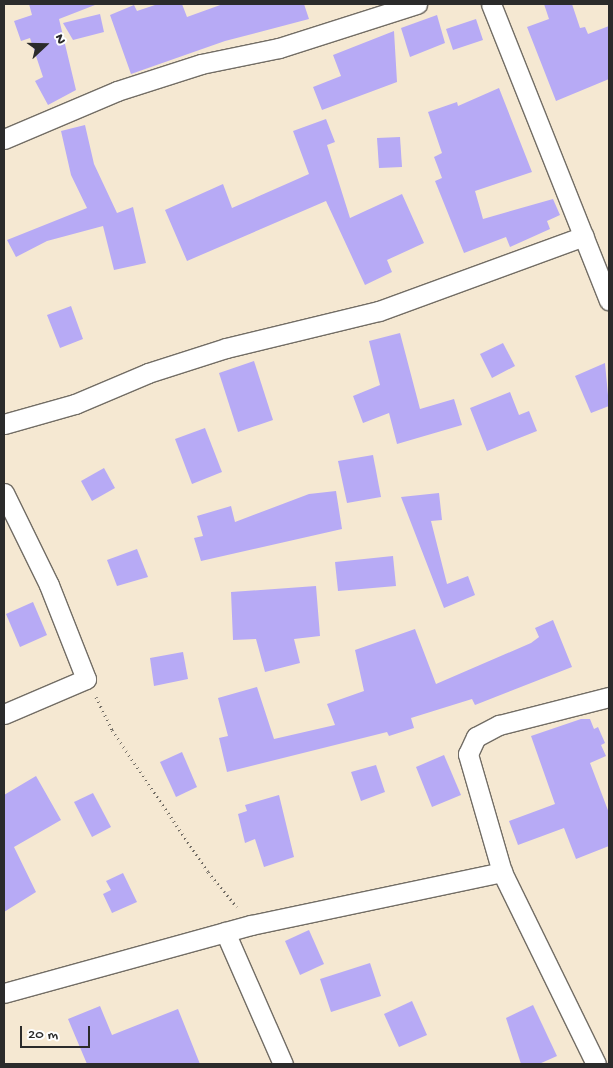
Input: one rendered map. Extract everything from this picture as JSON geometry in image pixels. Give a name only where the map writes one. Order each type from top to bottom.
[{"type":"street","points":[[4,138],[117,91],[201,64],[279,48],[416,4]]},
{"type":"street","points":[[491,4],[607,292]]},
{"type":"street","points":[[4,424],[75,404],[148,373],[226,348],[379,311],[584,236]]},
{"type":"street","points":[[4,493],[49,585],[86,679],[4,714]]},
{"type":"street","points":[[596,1064],[502,872],[468,754],[476,737],[499,725],[609,697]]},
{"type":"street","points":[[4,993],[251,925],[502,872]]},
{"type":"street","points":[[225,932],[283,1064]]},
{"type":"path","points":[[86,679],[112,730],[208,872],[251,925]]},
{"type":"building","points":[[29,4],[95,5],[59,19],[76,90],[48,105],[35,81],[43,77],[30,38],[21,41],[14,21],[32,15]]},
{"type":"building","points":[[158,4],[182,4],[187,17],[223,4],[304,4],[309,19],[225,41],[131,74],[110,15],[134,5],[137,11]]},
{"type":"building","points":[[544,4],[572,4],[580,28],[585,27],[588,34],[609,26],[609,79],[556,101],[527,27],[549,19]]},
{"type":"building","points":[[100,14],[104,32],[73,40],[63,23]]},
{"type":"building","points":[[437,15],[445,43],[410,57],[401,28]]},
{"type":"building","points":[[476,19],[483,40],[453,50],[446,29]]},
{"type":"building","points":[[394,31],[397,82],[322,110],[313,87],[341,76],[333,55]]},
{"type":"building","points":[[499,88],[532,172],[475,191],[483,219],[553,199],[560,215],[547,221],[550,229],[510,247],[506,237],[464,253],[435,181],[442,178],[434,157],[442,153],[428,112],[457,102],[458,106]]},
{"type":"building","points":[[326,119],[335,142],[327,145],[350,218],[402,194],[424,243],[387,260],[392,272],[365,285],[326,201],[187,261],[165,210],[223,184],[232,208],[309,174],[293,131]]},
{"type":"building","points":[[85,125],[94,164],[117,213],[133,207],[146,263],[114,270],[103,226],[47,241],[16,257],[7,240],[87,208],[71,175],[61,131]]},
{"type":"building","points":[[400,137],[402,167],[379,168],[377,138]]},
{"type":"building","points":[[71,306],[83,339],[60,348],[47,315]]},
{"type":"building","points":[[400,333],[420,409],[454,399],[462,425],[397,444],[389,413],[363,423],[353,396],[380,385],[369,341]]},
{"type":"building","points":[[503,343],[515,366],[492,378],[480,354]]},
{"type":"building","points":[[254,361],[273,420],[238,432],[219,373]]},
{"type":"building","points":[[605,363],[609,406],[591,413],[575,376]]},
{"type":"building","points":[[510,392],[519,415],[529,411],[537,431],[487,451],[470,408]]},
{"type":"building","points":[[205,428],[222,472],[192,484],[175,439]]},
{"type":"building","points":[[373,455],[381,497],[347,503],[338,461]]},
{"type":"building","points":[[104,468],[115,488],[92,501],[81,481]]},
{"type":"building","points":[[336,491],[342,529],[201,561],[194,538],[203,536],[197,516],[231,506],[235,522],[309,494]]},
{"type":"building","points":[[439,493],[442,520],[431,521],[447,584],[468,576],[475,595],[444,608],[401,497]]},
{"type":"building","points":[[137,549],[148,577],[117,586],[107,560]]},
{"type":"building","points":[[393,556],[396,586],[338,591],[335,562]]},
{"type":"building","points":[[316,586],[320,636],[294,639],[300,663],[265,672],[256,639],[233,640],[231,592]]},
{"type":"building","points":[[33,602],[47,635],[20,647],[6,614]]},
{"type":"building","points":[[553,620],[572,667],[475,705],[472,699],[411,718],[414,728],[389,736],[387,732],[227,772],[219,738],[228,736],[218,698],[257,687],[274,739],[335,725],[327,704],[364,691],[355,650],[415,629],[436,684],[531,643],[539,637],[535,628]]},
{"type":"building","points":[[183,652],[188,679],[154,686],[150,658]]},
{"type":"building","points":[[581,719],[590,719],[594,729],[598,727],[605,743],[601,745],[606,756],[590,763],[609,813],[609,846],[576,859],[564,828],[518,845],[509,821],[555,804],[531,736]]},
{"type":"building","points":[[182,752],[197,787],[176,797],[160,762]]},
{"type":"building","points":[[444,755],[461,795],[432,807],[416,767]]},
{"type":"building","points":[[376,765],[385,792],[361,801],[351,772]]},
{"type":"building","points":[[36,776],[61,820],[14,847],[36,892],[4,912],[4,795]]},
{"type":"building","points":[[93,793],[111,827],[92,837],[74,802]]},
{"type":"building","points":[[279,795],[294,857],[264,867],[255,839],[245,843],[238,814],[247,811],[245,805]]},
{"type":"building","points":[[123,873],[137,902],[112,913],[103,894],[111,890],[106,881]]},
{"type":"building","points":[[309,930],[324,964],[300,975],[285,941]]},
{"type":"building","points":[[370,963],[381,996],[331,1012],[320,979]]},
{"type":"building","points":[[412,1001],[427,1035],[399,1047],[384,1014]]},
{"type":"building","points":[[533,1005],[557,1056],[539,1064],[521,1064],[506,1018]]},
{"type":"building","points":[[100,1006],[112,1035],[178,1009],[200,1064],[87,1064],[68,1019]]}]
